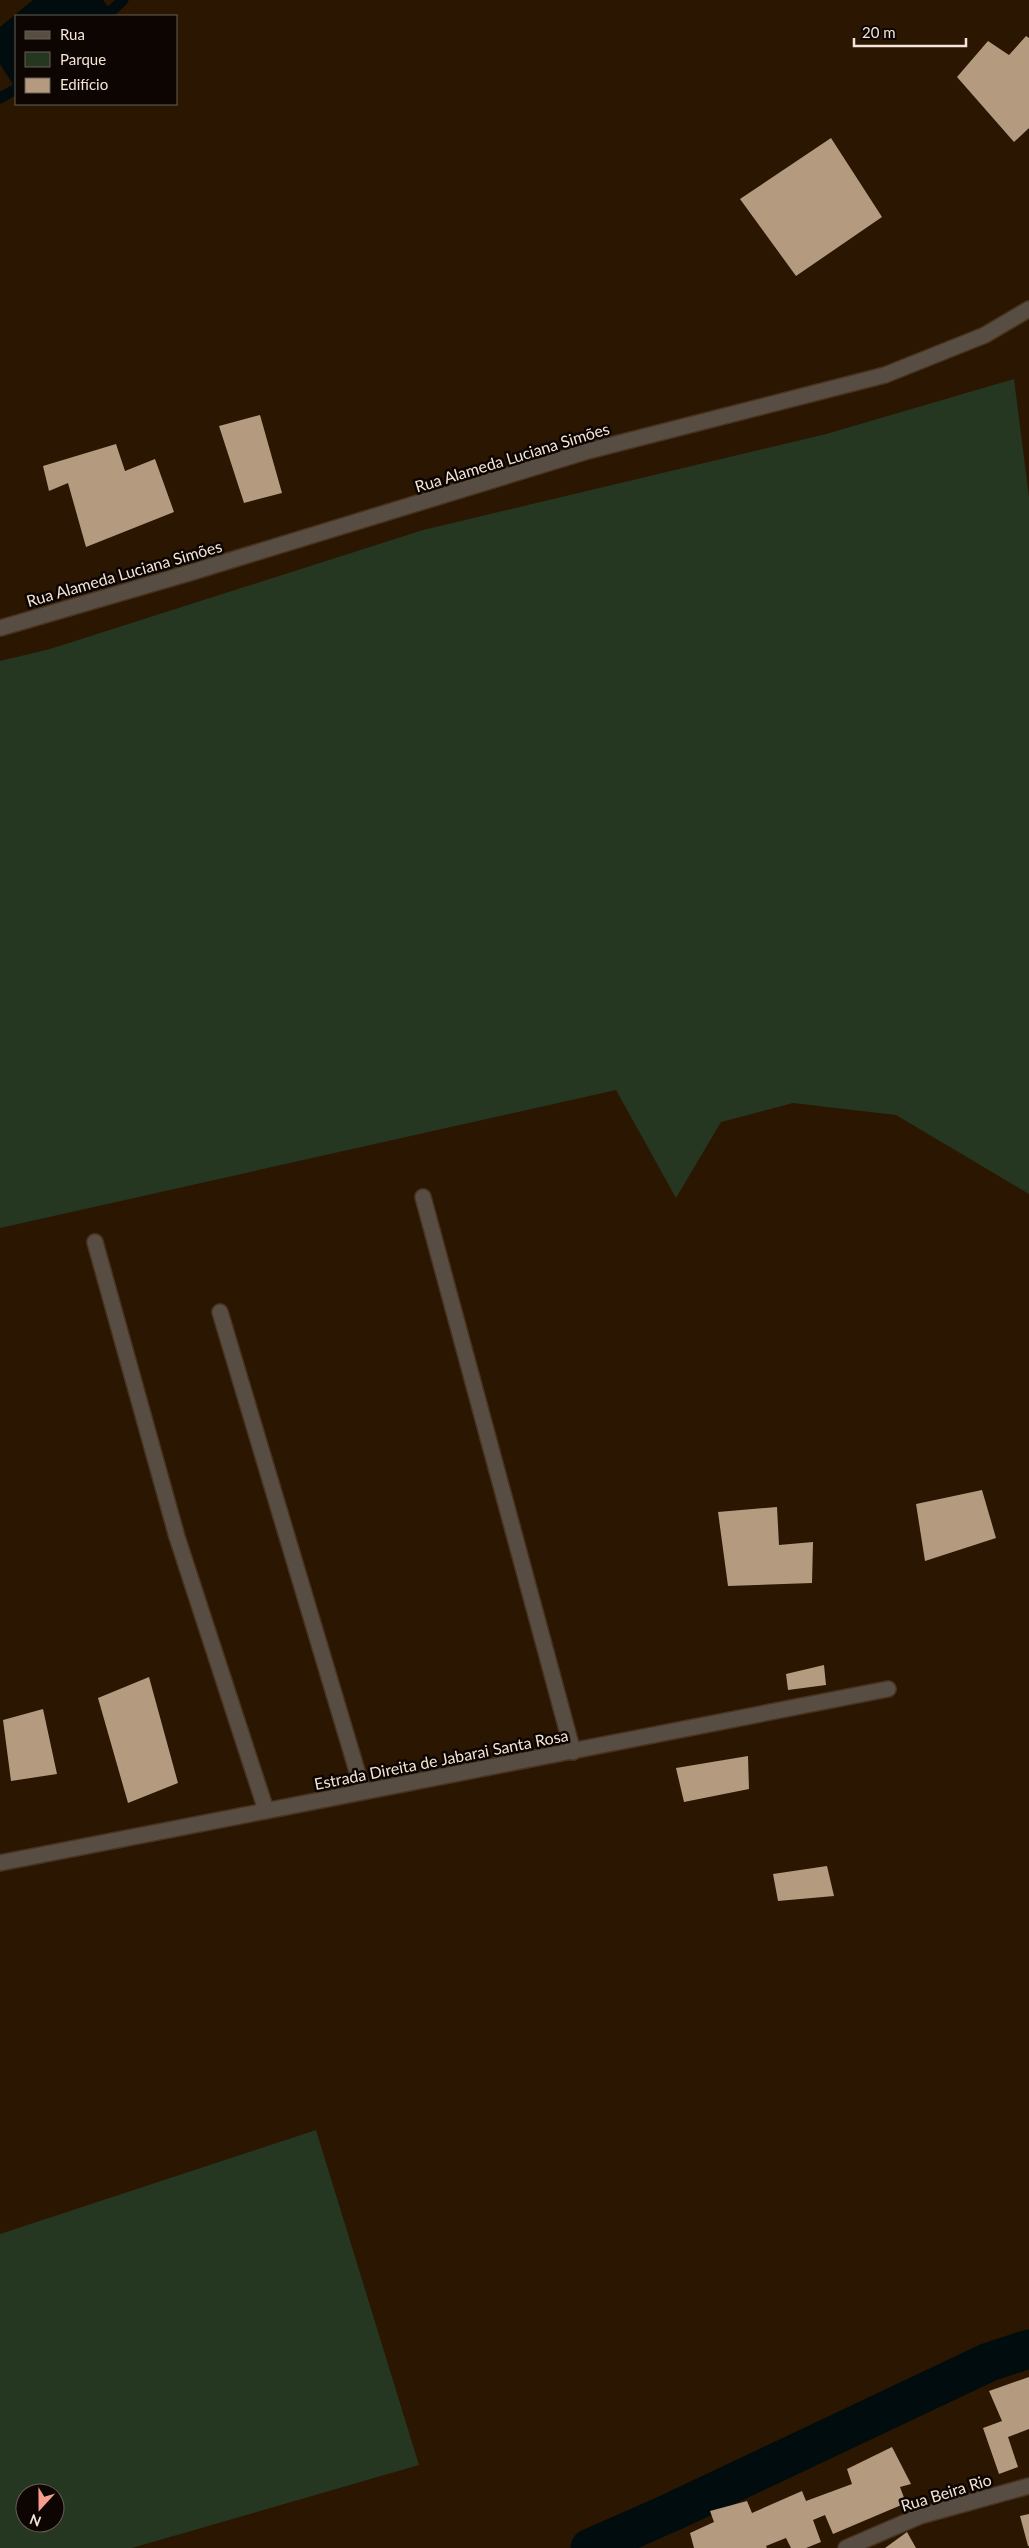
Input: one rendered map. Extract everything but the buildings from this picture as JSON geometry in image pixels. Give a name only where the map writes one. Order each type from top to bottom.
[{"type":"street","name":"Rua Alameda Luciana Simões","points":[[0,628],[189,573],[588,451],[885,376],[985,335],[1029,310]]},
{"type":"street","points":[[424,1197],[573,1752]]},
{"type":"street","points":[[95,1242],[177,1537],[266,1810]]},
{"type":"street","points":[[220,1312],[363,1791]]},
{"type":"street","name":"Estrada Direita de Jabarai Santa Rosa","points":[[0,1862],[573,1752],[888,1689]]},
{"type":"street","name":"Rua Beira Rio","points":[[846,2548],[920,2516],[1029,2486]]},
{"type":"green space","points":[[1014,379],[1029,497],[1029,1194],[896,1115],[793,1103],[721,1122],[676,1198],[616,1090],[0,1228],[0,661],[50,649],[423,530],[826,434]]},
{"type":"green space","points":[[316,2130],[419,2465],[132,2548],[0,2548],[0,2234]]},
{"type":"shaded area","points":[[33,0],[103,0],[114,15],[15,15],[15,87],[0,64],[0,27]]},
{"type":"waterway","points":[[107,15],[123,0]]},
{"type":"waterway","points":[[0,98],[15,90]]},
{"type":"waterway","points":[[590,2548],[674,2511],[989,2362],[1029,2349]]}]
